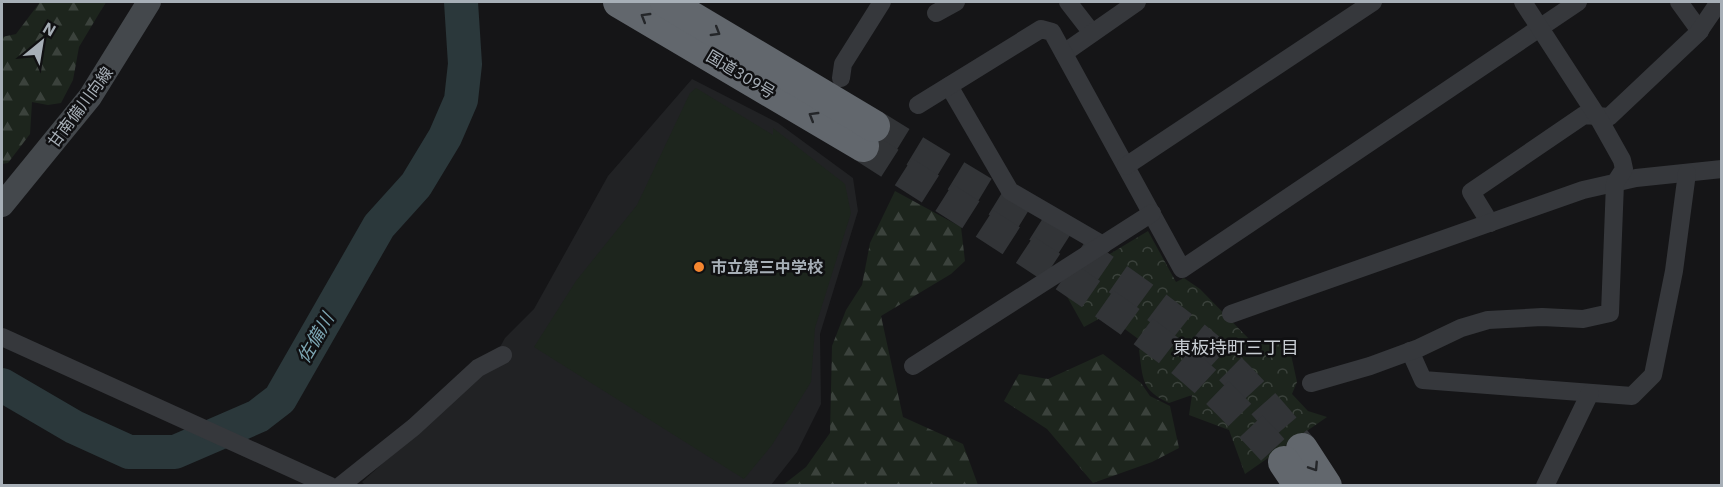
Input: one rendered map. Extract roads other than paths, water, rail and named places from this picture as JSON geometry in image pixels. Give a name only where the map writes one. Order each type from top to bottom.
[{"type":"highway","name":"国道309号","points":[[620,2],[869,136],[666,2]]},
{"type":"highway","points":[[1296,465],[1326,486]]},
{"type":"main road","name":"甘南備川向線","points":[[2,205],[90,97],[149,2]]},
{"type":"street","points":[[841,78],[843,64],[882,2]]},
{"type":"street","points":[[936,13],[956,2]]},
{"type":"street","points":[[1068,2],[1092,33]]},
{"type":"street","points":[[1064,53],[1137,2]]},
{"type":"street","points":[[1126,166],[1373,2]]},
{"type":"street","points":[[1311,383],[1410,351],[1461,328],[1488,320],[1542,317],[1583,319],[1610,313],[1615,183],[1624,169],[1622,160],[1598,116],[1523,2]]},
{"type":"street","points":[[918,105],[1041,29],[1052,32],[1182,268],[1578,2]]},
{"type":"street","points":[[1679,2],[1700,31]]},
{"type":"street","points":[[1490,223],[1471,192],[1584,115],[1609,117],[1700,31],[1719,2]]},
{"type":"street","points":[[949,86],[1010,190],[1103,244]]},
{"type":"street","points":[[1231,314],[1583,190],[1615,183],[1722,169]]},
{"type":"street","points":[[1410,351],[1423,380],[1632,396],[1653,375],[1674,271],[1687,173]]},
{"type":"street","points":[[913,366],[1152,213]]},
{"type":"street","points":[[2,337],[330,486]]},
{"type":"street","points":[[340,486],[414,427],[478,368],[503,355]]},
{"type":"street","points":[[1545,486],[1590,393]]},
{"type":"waterway","name":"佐備川","points":[[2,385],[74,427],[129,452],[175,452],[258,416],[280,399],[379,226],[416,185],[445,137],[461,100],[465,64],[461,2]]},
{"type":"tunnel","points":[[874,126],[1046,231],[1130,287],[1170,317],[1234,372],[1302,449]]},
{"type":"tunnel","points":[[863,146],[1020,247],[1136,326],[1203,379],[1284,462]]},
{"type":"place","name":"市立第三中学校","points":[[699,267]]},
{"type":"district","name":"東板持町三丁目","points":[[1236,347]]}]
